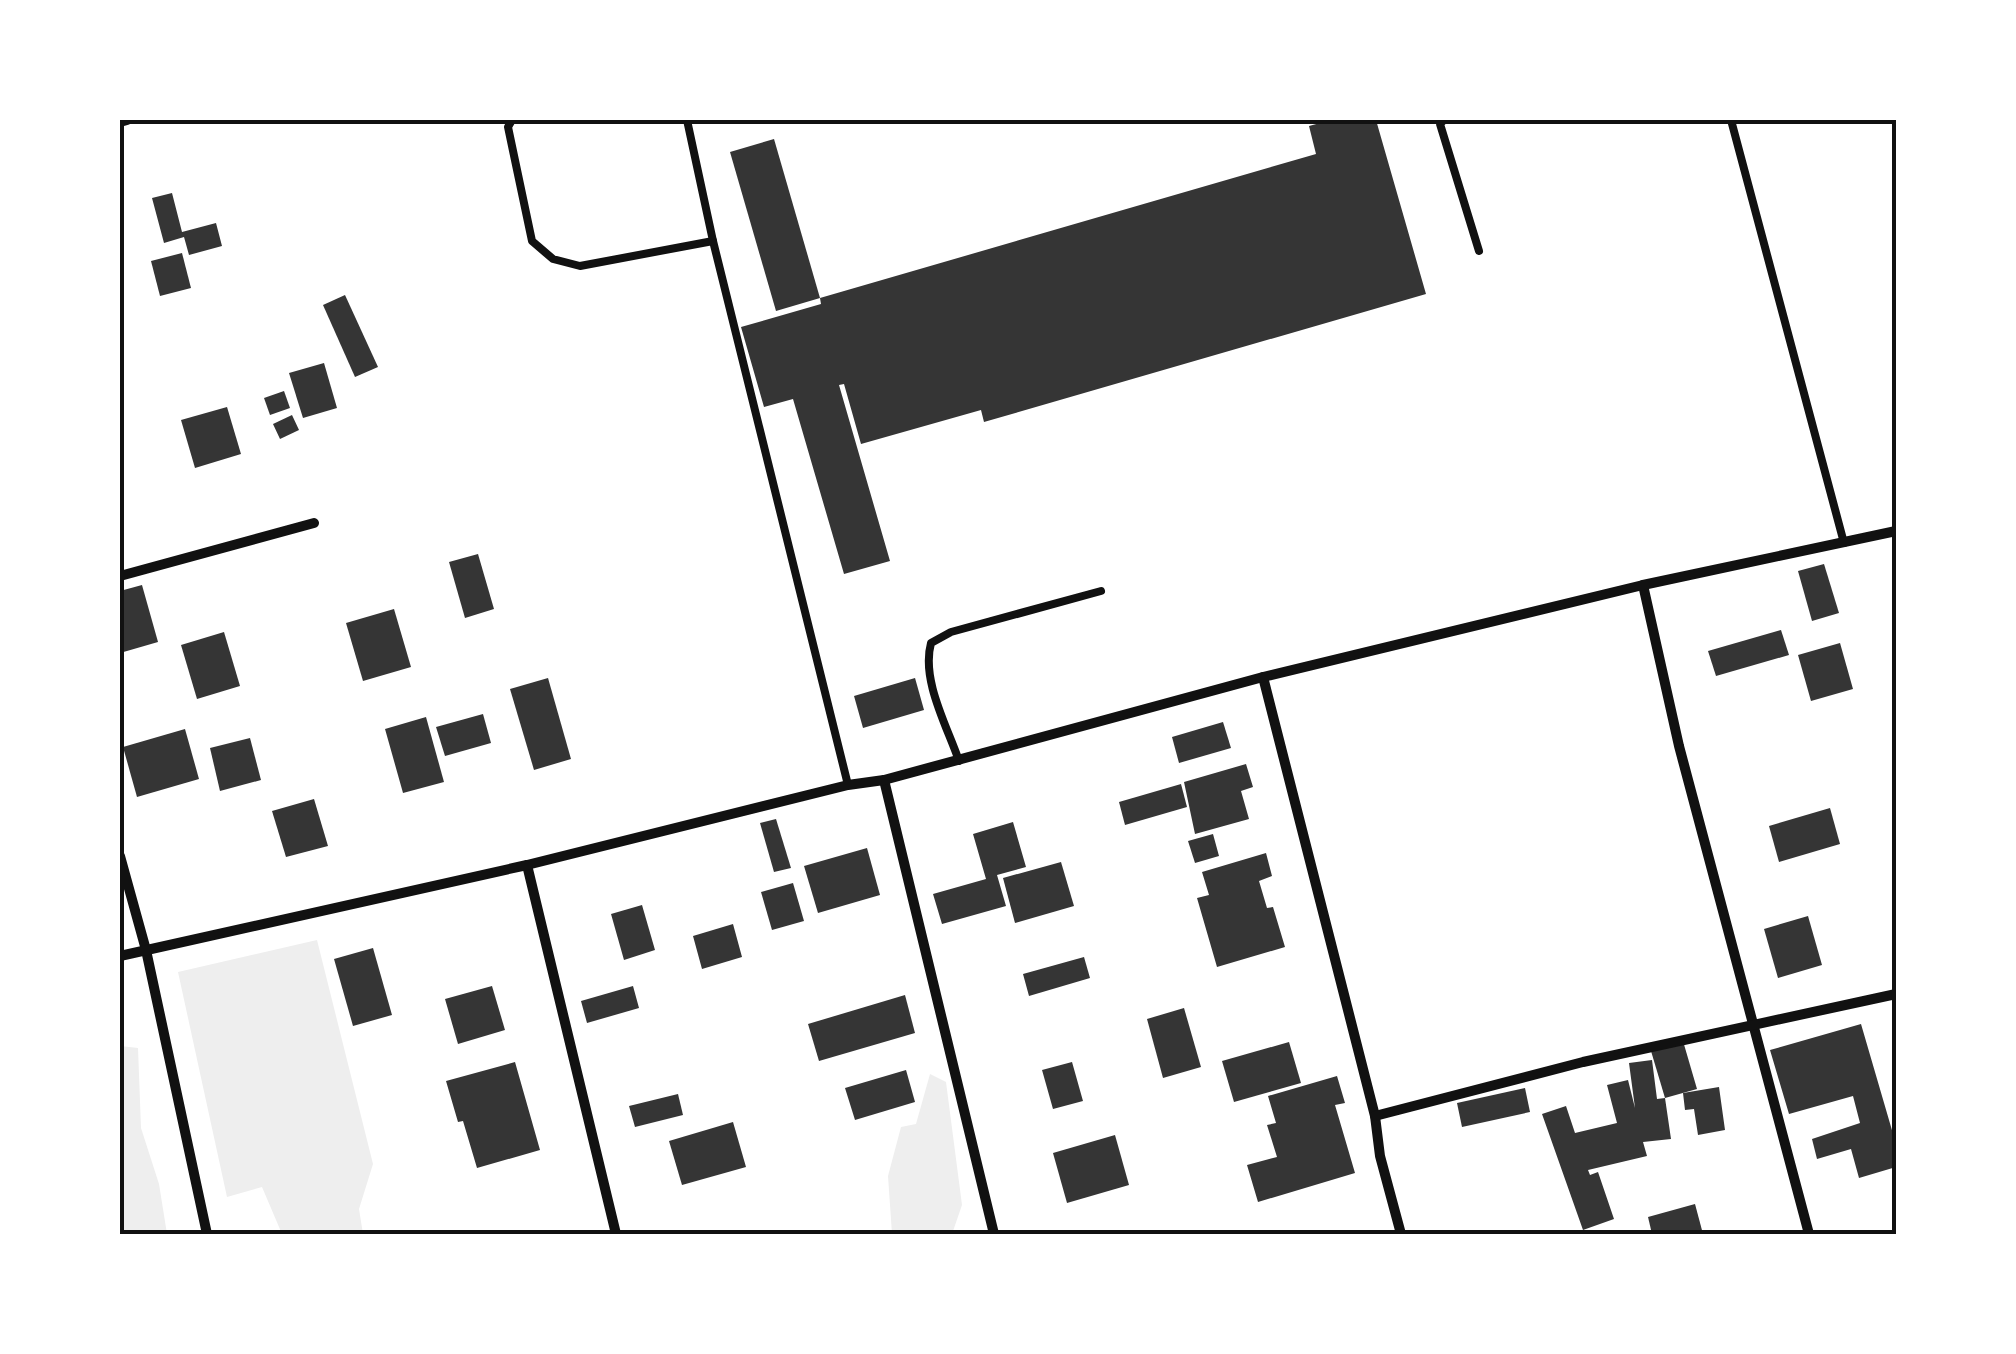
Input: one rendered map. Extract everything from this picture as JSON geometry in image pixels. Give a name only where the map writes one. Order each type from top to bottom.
[{"type":"street","points":[[120,122],[128,120]]},
{"type":"street","points":[[120,576],[314,523]]},
{"type":"street","points":[[120,956],[527,866],[848,785],[884,780],[1263,677],[1642,584],[1896,531]]},
{"type":"street","points":[[1642,584],[1678,746],[1809,1234]]},
{"type":"street","points":[[1263,677],[1401,1234]]},
{"type":"street","points":[[884,780],[994,1234]]},
{"type":"street","points":[[120,856],[146,950],[207,1234]]},
{"type":"street","points":[[527,866],[616,1234]]},
{"type":"street","points":[[1374,1116],[1582,1062],[1896,994]]},
{"type":"lane","points":[[512,120],[508,127],[532,241],[552,259],[580,266],[713,241]]},
{"type":"lane","points":[[687,120],[713,241],[848,785]]},
{"type":"lane","points":[[1444,120],[1440,124],[1479,251]]},
{"type":"lane","points":[[1731,120],[1844,543]]},
{"type":"lane","points":[[959,761],[930,672],[927,658],[931,643],[951,632],[1102,591]]},
{"type":"shaded area","points":[[317,940],[373,1164],[359,1209],[363,1234],[282,1234],[262,1187],[227,1197],[178,972]]},
{"type":"shaded area","points":[[120,1046],[138,1048],[141,1128],[159,1184],[167,1234],[120,1234]]},
{"type":"shaded area","points":[[930,1074],[946,1082],[962,1205],[952,1234],[892,1234],[888,1176],[901,1127],[916,1124]]},
{"type":"building","points":[[1331,120],[1376,120],[1426,294],[984,422],[981,410],[861,444],[844,384],[839,385],[890,561],[844,574],[793,399],[764,407],[741,327],[821,304],[820,298],[1316,154],[1309,126]]},
{"type":"building","points":[[774,139],[820,298],[776,311],[730,152]]},
{"type":"building","points":[[172,193],[182,232],[216,223],[222,246],[189,255],[184,237],[164,243],[152,198]]},
{"type":"building","points":[[182,253],[191,288],[160,296],[151,261]]},
{"type":"building","points":[[345,295],[378,367],[355,377],[323,305]]},
{"type":"building","points":[[324,363],[337,408],[303,418],[289,373]]},
{"type":"building","points":[[284,391],[290,408],[270,415],[264,398]]},
{"type":"building","points":[[227,407],[241,454],[195,468],[181,420]]},
{"type":"building","points":[[292,415],[299,430],[280,439],[273,424]]},
{"type":"building","points":[[478,554],[494,609],[465,618],[449,562]]},
{"type":"building","points":[[1824,564],[1839,613],[1812,621],[1798,571]]},
{"type":"building","points":[[142,585],[158,642],[120,653],[120,591]]},
{"type":"building","points":[[394,609],[411,667],[363,681],[346,623]]},
{"type":"building","points":[[1781,630],[1789,655],[1716,676],[1708,651]]},
{"type":"building","points":[[224,632],[240,686],[197,699],[181,645]]},
{"type":"building","points":[[1840,643],[1853,689],[1811,701],[1798,655]]},
{"type":"building","points":[[548,678],[571,759],[534,770],[510,689]]},
{"type":"building","points":[[915,678],[924,710],[863,728],[854,696]]},
{"type":"building","points":[[483,714],[491,743],[445,756],[436,727]]},
{"type":"building","points":[[426,717],[444,782],[403,793],[385,729]]},
{"type":"building","points":[[1223,722],[1231,748],[1179,763],[1172,737]]},
{"type":"building","points":[[185,729],[199,779],[137,797],[123,747]]},
{"type":"building","points":[[250,738],[261,780],[220,791],[210,748]]},
{"type":"building","points":[[1246,764],[1253,787],[1241,791],[1249,819],[1195,834],[1184,782]]},
{"type":"building","points":[[1181,784],[1187,807],[1125,825],[1119,802]]},
{"type":"building","points":[[314,799],[328,846],[286,857],[272,811]]},
{"type":"building","points":[[1830,808],[1840,844],[1779,862],[1769,826]]},
{"type":"building","points":[[776,819],[791,868],[774,872],[760,823]]},
{"type":"building","points":[[1013,822],[1026,867],[997,875],[1006,906],[942,924],[933,894],[986,879],[973,834]]},
{"type":"building","points":[[1213,834],[1219,856],[1195,863],[1188,841]]},
{"type":"building","points":[[867,848],[880,895],[818,913],[804,866]]},
{"type":"building","points":[[1266,853],[1272,876],[1259,881],[1267,908],[1273,907],[1285,947],[1217,967],[1197,898],[1209,895],[1202,872]]},
{"type":"building","points":[[1061,862],[1074,906],[1015,923],[1003,878]]},
{"type":"building","points":[[793,883],[804,921],[772,930],[761,892]]},
{"type":"building","points":[[642,905],[655,950],[624,960],[611,914]]},
{"type":"building","points":[[1808,916],[1822,965],[1778,978],[1764,929]]},
{"type":"building","points":[[733,924],[742,957],[702,969],[693,936]]},
{"type":"building","points":[[373,948],[392,1015],[353,1026],[334,959]]},
{"type":"building","points":[[1084,957],[1090,978],[1029,996],[1023,974]]},
{"type":"building","points":[[492,986],[505,1030],[458,1044],[445,999]]},
{"type":"building","points":[[633,986],[639,1008],[587,1023],[581,1001]]},
{"type":"building","points":[[905,995],[915,1033],[819,1061],[808,1024]]},
{"type":"building","points":[[1184,1008],[1201,1067],[1163,1078],[1147,1019]]},
{"type":"building","points":[[1861,1024],[1896,1144],[1896,1167],[1859,1178],[1851,1149],[1817,1159],[1812,1139],[1860,1123],[1853,1096],[1789,1114],[1770,1050]]},
{"type":"building","points":[[1683,1041],[1697,1089],[1665,1098],[1651,1051]]},
{"type":"building","points":[[1289,1042],[1301,1083],[1234,1102],[1222,1061]]},
{"type":"building","points":[[1652,1060],[1657,1099],[1665,1098],[1671,1139],[1643,1142],[1647,1156],[1588,1170],[1590,1175],[1598,1172],[1614,1219],[1583,1230],[1542,1114],[1566,1106],[1575,1133],[1617,1123],[1607,1085],[1628,1080],[1635,1108],[1629,1063]]},
{"type":"building","points":[[515,1062],[540,1150],[477,1168],[446,1081]]},
{"type":"building","points":[[1072,1062],[1083,1101],[1053,1109],[1042,1070]]},
{"type":"building","points":[[906,1070],[915,1102],[855,1120],[845,1088]]},
{"type":"building","points":[[1337,1076],[1345,1103],[1335,1105],[1355,1173],[1258,1202],[1247,1165],[1277,1157],[1267,1125],[1276,1123],[1268,1096]]},
{"type":"building","points":[[1719,1087],[1725,1130],[1698,1135],[1694,1109],[1685,1110],[1683,1093]]},
{"type":"building","points":[[1525,1088],[1530,1112],[1462,1127],[1457,1103]]},
{"type":"building","points":[[678,1094],[683,1115],[635,1127],[629,1106]]},
{"type":"building","points":[[733,1122],[746,1167],[682,1185],[669,1141]]},
{"type":"building","points":[[1115,1135],[1129,1185],[1067,1203],[1053,1153]]},
{"type":"building","points":[[1695,1204],[1703,1234],[1652,1234],[1648,1217]]}]
